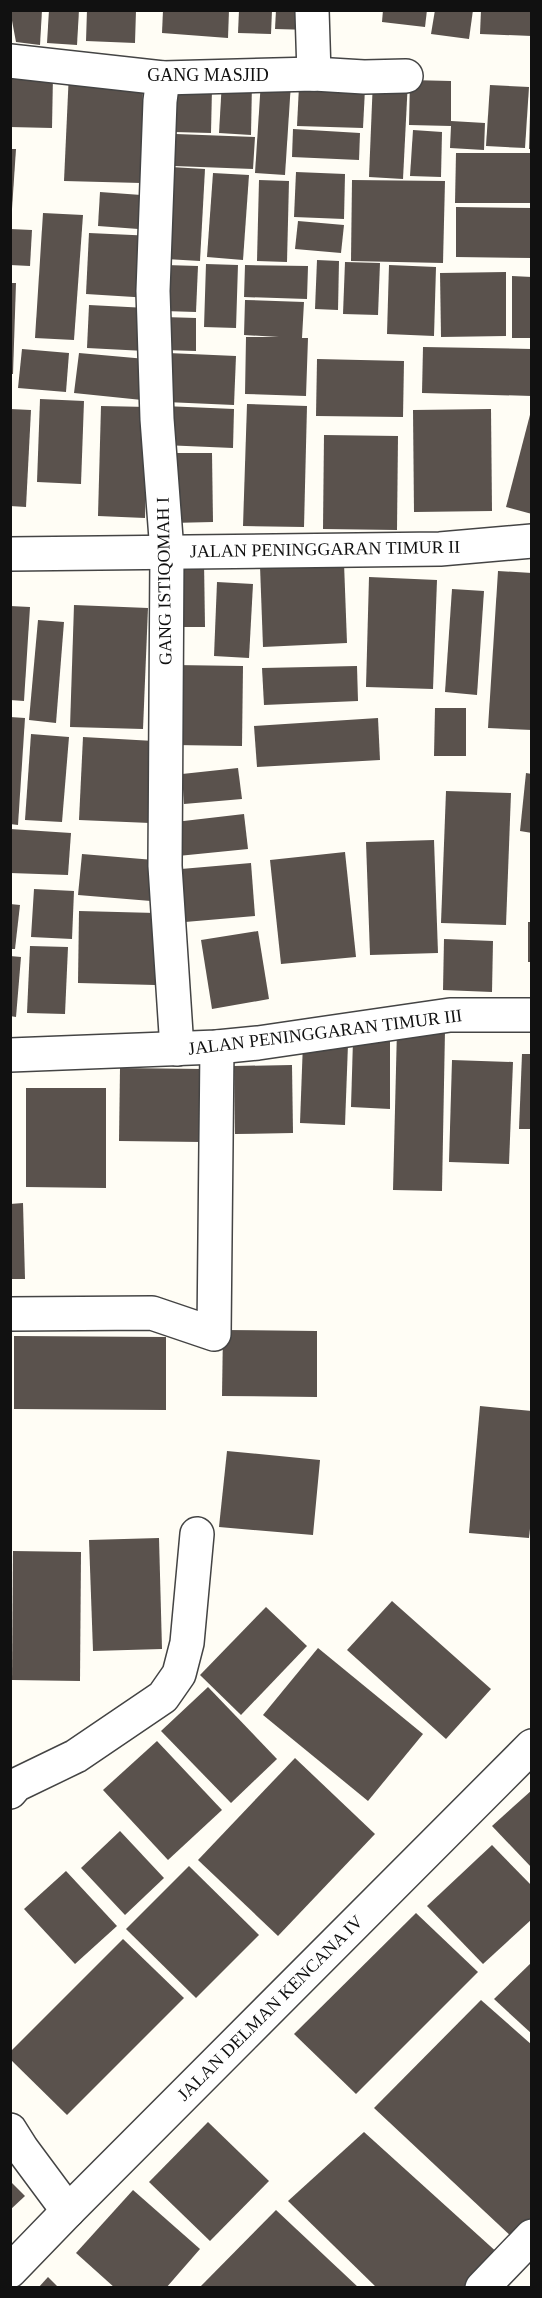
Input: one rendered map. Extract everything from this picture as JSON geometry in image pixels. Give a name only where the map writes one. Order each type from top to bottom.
[{"type":"street","points":[[312,10],[314,74]]},
{"type":"street","name":"GANG MASJID","points":[[11,54],[163,78],[314,74],[364,77],[406,76]]},
{"type":"street","name":"GANG ISTIQOMAH I","points":[[163,78],[160,101],[153,291],[157,419],[167,552],[165,866],[177,1049]]},
{"type":"street","name":"JALAN PENINGGARAN TIMUR II","points":[[10,554],[440,549],[531,540]]},
{"type":"street","name":"JALAN PENINGGARAN TIMUR III","points":[[10,1055],[217,1047],[450,1015],[531,1015]]},
{"type":"street","points":[[10,1314],[152,1313],[214,1334],[217,1047]]},
{"type":"street","points":[[10,1792],[16,1785],[76,1756],[163,1697],[179,1674],[187,1643],[197,1534]]},
{"type":"street","name":"JALAN DELMAN KENCANA IV","points":[[10,2271],[531,1746]]},
{"type":"street","points":[[10,2130],[68,2211]]},
{"type":"street","points":[[482,2288],[531,2236]]},
{"type":"building","points":[[10,10],[42,10],[40,45],[16,42]]},
{"type":"building","points":[[49,10],[79,10],[77,45],[47,43]]},
{"type":"building","points":[[87,10],[136,10],[135,43],[86,41]]},
{"type":"building","points":[[163,10],[229,10],[228,38],[162,33]]},
{"type":"building","points":[[239,10],[272,10],[271,34],[238,33]]},
{"type":"building","points":[[276,10],[310,10],[311,30],[275,29]]},
{"type":"building","points":[[383,10],[427,10],[425,27],[382,22]]},
{"type":"building","points":[[435,10],[473,10],[469,39],[431,34]]},
{"type":"building","points":[[481,10],[532,10],[532,36],[480,34]]},
{"type":"building","points":[[69,72],[143,85],[141,183],[64,181]]},
{"type":"building","points":[[10,73],[53,75],[52,128],[10,127]]},
{"type":"building","points":[[373,79],[408,80],[403,179],[369,177]]},
{"type":"building","points":[[410,80],[451,81],[451,121],[485,123],[484,150],[450,148],[451,126],[409,125]]},
{"type":"building","points":[[222,81],[252,82],[251,135],[219,133]]},
{"type":"building","points":[[261,81],[291,83],[285,175],[255,173]]},
{"type":"building","points":[[490,85],[529,87],[525,148],[486,146]]},
{"type":"building","points":[[299,86],[365,89],[363,128],[297,126]]},
{"type":"building","points":[[175,88],[212,88],[211,133],[174,132]]},
{"type":"building","points":[[530,113],[532,113],[532,149],[529,149]]},
{"type":"building","points":[[293,129],[360,133],[359,160],[292,157]]},
{"type":"building","points":[[413,130],[442,132],[441,177],[410,176]]},
{"type":"building","points":[[176,134],[255,137],[253,169],[174,166]]},
{"type":"building","points":[[10,149],[16,149],[12,209],[10,209]]},
{"type":"building","points":[[456,153],[532,153],[532,203],[455,203]]},
{"type":"building","points":[[171,167],[205,169],[200,261],[166,259]]},
{"type":"building","points":[[296,172],[345,174],[344,219],[294,217]]},
{"type":"building","points":[[213,173],[249,175],[243,260],[207,257]]},
{"type":"building","points":[[259,180],[289,181],[287,262],[257,261]]},
{"type":"building","points":[[352,180],[445,181],[443,263],[351,261]]},
{"type":"building","points":[[100,192],[155,196],[152,230],[98,226]]},
{"type":"building","points":[[456,207],[532,208],[532,258],[456,257]]},
{"type":"building","points":[[43,213],[83,215],[74,340],[35,338]]},
{"type":"building","points":[[298,221],[344,225],[341,253],[295,249]]},
{"type":"building","points":[[10,229],[32,230],[30,266],[10,265]]},
{"type":"building","points":[[89,233],[154,236],[150,298],[86,294]]},
{"type":"building","points":[[317,260],[339,261],[338,310],[315,309]]},
{"type":"building","points":[[345,262],[380,263],[378,315],[343,314]]},
{"type":"building","points":[[206,264],[238,265],[236,328],[204,327]]},
{"type":"building","points":[[166,265],[198,266],[196,312],[164,311]]},
{"type":"building","points":[[245,265],[308,266],[307,299],[244,297]]},
{"type":"building","points":[[389,265],[436,267],[434,336],[387,334]]},
{"type":"building","points":[[506,272],[506,336],[441,337],[440,273]]},
{"type":"building","points":[[512,276],[532,277],[532,338],[512,338]]},
{"type":"building","points":[[10,283],[16,283],[13,374],[10,374]]},
{"type":"building","points":[[245,300],[304,302],[302,338],[308,338],[306,396],[245,394],[246,337],[279,337],[244,335]]},
{"type":"building","points":[[89,305],[147,308],[145,351],[87,348]]},
{"type":"building","points":[[164,317],[196,318],[196,351],[164,350]]},
{"type":"building","points":[[423,347],[532,349],[532,396],[422,393]]},
{"type":"building","points":[[22,349],[69,353],[66,392],[18,388]]},
{"type":"building","points":[[79,353],[146,359],[142,400],[74,393]]},
{"type":"building","points":[[168,353],[236,356],[234,405],[166,402]]},
{"type":"building","points":[[317,359],[404,361],[403,417],[316,416]]},
{"type":"building","points":[[40,399],[84,401],[81,484],[37,482]]},
{"type":"building","points":[[247,404],[307,406],[304,527],[243,526]]},
{"type":"building","points":[[101,406],[148,407],[145,518],[98,516]]},
{"type":"building","points":[[164,406],[234,409],[233,448],[163,445]]},
{"type":"building","points":[[10,409],[31,410],[26,507],[10,506]]},
{"type":"building","points":[[491,409],[492,511],[414,512],[413,410]]},
{"type":"building","points":[[532,411],[532,514],[506,507]]},
{"type":"building","points":[[324,435],[398,436],[397,530],[323,529]]},
{"type":"building","points":[[171,453],[212,453],[213,522],[171,523]]},
{"type":"building","points":[[177,561],[204,561],[205,627],[178,627]]},
{"type":"building","points":[[344,563],[347,643],[263,647],[260,566]]},
{"type":"building","points":[[498,571],[532,573],[532,730],[488,728]]},
{"type":"building","points":[[369,577],[437,580],[433,689],[366,687]]},
{"type":"building","points":[[217,582],[253,584],[249,658],[214,656]]},
{"type":"building","points":[[452,589],[484,591],[477,695],[445,692]]},
{"type":"building","points":[[74,605],[148,608],[143,729],[70,727]]},
{"type":"building","points":[[10,606],[30,607],[24,701],[10,700]]},
{"type":"building","points":[[38,620],[64,622],[56,723],[29,720]]},
{"type":"building","points":[[175,665],[243,666],[242,746],[174,745]]},
{"type":"building","points":[[357,666],[358,701],[264,705],[262,668]]},
{"type":"building","points":[[435,708],[466,708],[466,756],[434,756]]},
{"type":"building","points":[[10,717],[25,718],[18,825],[10,824]]},
{"type":"building","points":[[378,718],[380,760],[257,767],[254,726]]},
{"type":"building","points":[[31,734],[69,737],[62,822],[25,820]]},
{"type":"building","points":[[83,737],[154,741],[150,823],[79,820]]},
{"type":"building","points":[[238,768],[242,799],[184,804],[182,774]]},
{"type":"building","points":[[526,773],[532,774],[532,833],[520,831]]},
{"type":"building","points":[[446,791],[511,793],[506,925],[441,923]]},
{"type":"building","points":[[244,814],[248,849],[178,856],[175,822]]},
{"type":"building","points":[[10,829],[71,833],[68,875],[10,873]]},
{"type":"building","points":[[434,840],[438,953],[370,955],[366,842]]},
{"type":"building","points":[[345,852],[356,957],[281,964],[270,860]]},
{"type":"building","points":[[82,854],[154,860],[151,901],[78,895]]},
{"type":"building","points":[[251,863],[255,916],[185,922],[181,869]]},
{"type":"building","points":[[34,889],[74,891],[72,939],[31,937]]},
{"type":"building","points":[[10,904],[20,905],[15,949],[10,949]]},
{"type":"building","points":[[79,911],[156,913],[155,985],[78,983]]},
{"type":"building","points":[[528,922],[532,922],[532,962],[528,962]]},
{"type":"building","points":[[258,931],[269,999],[212,1009],[201,940]]},
{"type":"building","points":[[444,939],[493,941],[492,992],[443,990]]},
{"type":"building","points":[[30,946],[68,947],[65,1014],[27,1013]]},
{"type":"building","points":[[10,956],[21,957],[16,1017],[10,1016]]},
{"type":"building","points":[[397,1029],[445,1030],[442,1191],[393,1190]]},
{"type":"building","points":[[390,1038],[390,1109],[351,1107],[353,1040]]},
{"type":"building","points":[[303,1042],[348,1044],[345,1125],[300,1123]]},
{"type":"building","points":[[522,1054],[532,1054],[532,1129],[519,1129]]},
{"type":"building","points":[[452,1060],[513,1062],[509,1164],[449,1162]]},
{"type":"building","points":[[292,1065],[293,1133],[235,1134],[234,1066]]},
{"type":"building","points":[[120,1068],[204,1069],[202,1142],[119,1141]]},
{"type":"building","points":[[26,1088],[106,1088],[106,1188],[26,1187]]},
{"type":"building","points":[[23,1203],[25,1279],[10,1279],[10,1204]]},
{"type":"building","points":[[223,1330],[317,1331],[317,1397],[222,1396]]},
{"type":"building","points":[[14,1336],[166,1337],[166,1410],[14,1409]]},
{"type":"building","points":[[480,1406],[532,1411],[532,1510],[529,1538],[469,1533]]},
{"type":"building","points":[[227,1451],[320,1460],[313,1535],[219,1527]]},
{"type":"building","points":[[159,1538],[162,1649],[93,1651],[89,1540]]},
{"type":"building","points":[[13,1551],[81,1552],[80,1681],[12,1680]]},
{"type":"building","points":[[392,1601],[491,1689],[446,1739],[347,1650]]},
{"type":"building","points":[[266,1607],[307,1646],[241,1715],[200,1675]]},
{"type":"building","points":[[318,1648],[423,1734],[368,1801],[263,1715]]},
{"type":"building","points":[[208,1687],[277,1759],[231,1803],[161,1731]]},
{"type":"building","points":[[157,1741],[222,1810],[168,1860],[103,1790]]},
{"type":"building","points":[[295,1758],[375,1834],[278,1936],[198,1860]]},
{"type":"building","points":[[532,1790],[532,1868],[492,1826]]},
{"type":"building","points":[[120,1831],[164,1878],[125,1915],[81,1868]]},
{"type":"building","points":[[492,1845],[532,1886],[532,1919],[483,1964],[427,1906]]},
{"type":"building","points":[[189,1866],[259,1935],[196,1998],[126,1929]]},
{"type":"building","points":[[66,1871],[117,1926],[75,1964],[24,1909]]},
{"type":"building","points":[[416,1913],[478,1972],[356,2094],[294,2034]]},
{"type":"building","points":[[123,1939],[184,1998],[67,2115],[10,2059],[10,2052]]},
{"type":"building","points":[[532,1962],[532,2034],[494,1999]]},
{"type":"building","points":[[481,2000],[532,2045],[532,2220],[514,2239],[374,2108]]},
{"type":"building","points":[[208,2122],[269,2181],[210,2241],[149,2182]]},
{"type":"building","points":[[364,2132],[500,2255],[469,2288],[377,2288],[288,2201]]},
{"type":"building","points":[[10,2181],[25,2196],[10,2210]]},
{"type":"building","points":[[133,2190],[200,2249],[166,2288],[115,2288],[76,2253]]},
{"type":"building","points":[[276,2210],[359,2288],[199,2288]]},
{"type":"building","points":[[48,2277],[59,2288],[38,2288]]}]
